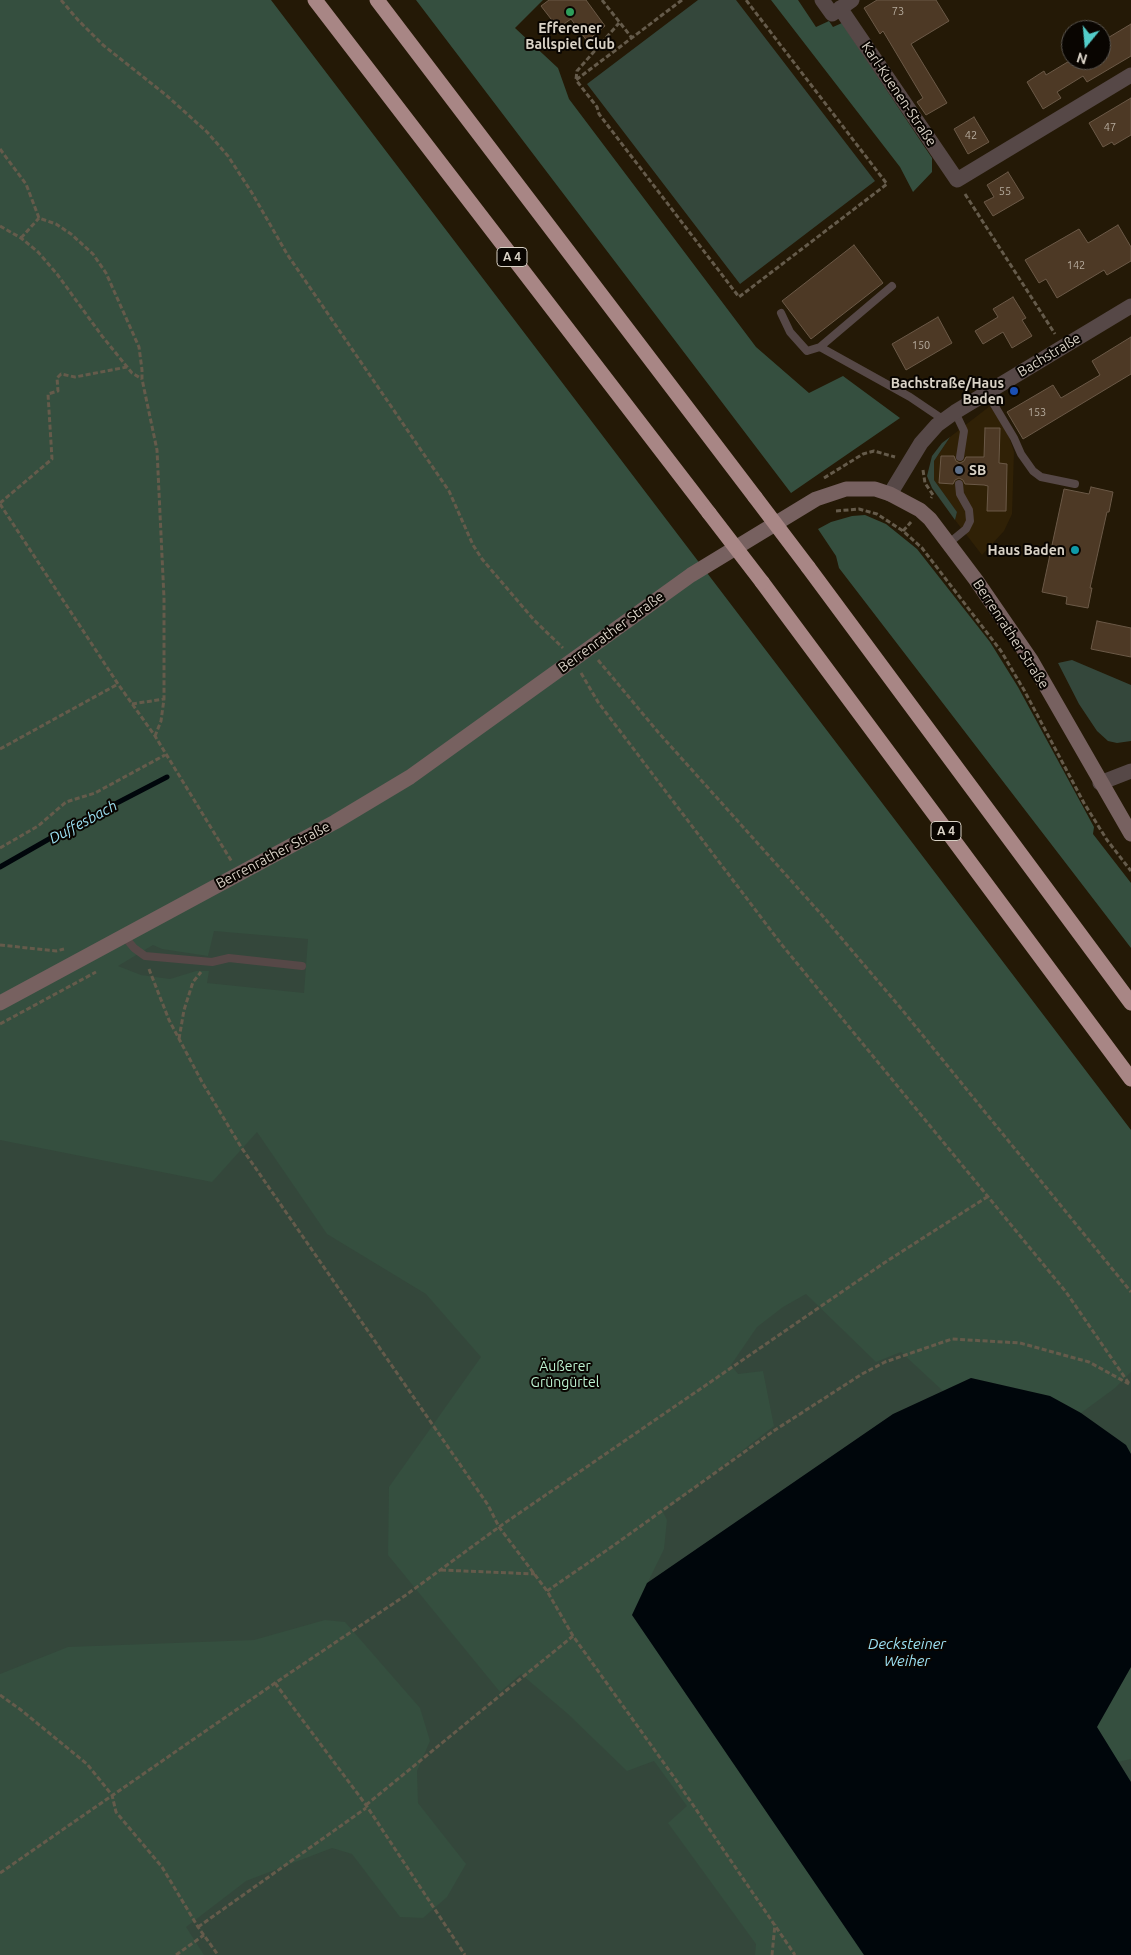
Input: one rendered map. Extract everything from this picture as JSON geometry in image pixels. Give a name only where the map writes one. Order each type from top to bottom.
[{"type":"highway","name":"A 4","points":[[314,0],[710,513],[1131,1079]]},
{"type":"highway","points":[[377,0],[808,567],[1131,1002]]},
{"type":"street","name":"Karl-Kuenen-Straße","points":[[822,0],[841,7],[957,180]]},
{"type":"street","points":[[957,180],[1131,75]]},
{"type":"street","name":"Bachstraße","points":[[890,494],[921,443],[949,416],[1131,306]]},
{"type":"street","name":"Berrenrather Straße","points":[[0,1003],[335,822],[410,777],[691,575],[816,499],[830,493],[854,488],[875,489],[890,494],[920,510],[930,519],[1002,616],[1031,660],[1131,834]]},
{"type":"street","points":[[1100,782],[1131,771]]},
{"type":"lane","points":[[781,313],[790,332],[807,351],[820,347],[892,286]]},
{"type":"lane","points":[[820,347],[910,398],[949,416],[964,430],[960,456]]},
{"type":"lane","points":[[987,393],[1014,438],[1020,454],[1033,471],[1042,477],[1075,484]]},
{"type":"lane","points":[[949,543],[966,529],[970,521],[969,510],[960,494],[959,484]]},
{"type":"lane","points":[[124,936],[134,948],[145,956],[209,962],[229,958],[302,966]]},
{"type":"path","points":[[602,0],[632,38]]},
{"type":"path","points":[[576,80],[682,0]]},
{"type":"path","points":[[620,22],[577,71],[576,80],[597,107],[599,114],[739,297],[887,184],[746,0]]},
{"type":"path","points":[[61,1],[103,45],[207,132],[228,156],[288,254],[449,492],[482,559],[534,620],[564,649],[598,702],[782,944],[1066,1292],[1130,1385]]},
{"type":"path","points":[[0,149],[26,184],[39,218],[56,224],[71,234],[93,254],[106,272],[139,347],[142,379],[157,450],[164,598],[164,699],[161,722],[155,736]]},
{"type":"path","points":[[957,180],[1062,347]]},
{"type":"path","points":[[21,238],[39,218]]},
{"type":"path","points":[[0,226],[21,238],[38,252],[57,274],[127,367],[132,373],[142,379]]},
{"type":"path","points":[[127,367],[75,377],[61,374],[57,378],[58,391],[48,394],[52,459],[0,504],[118,684],[155,736],[239,873]]},
{"type":"path","points":[[817,482],[863,454],[874,451],[923,468],[925,482],[933,495],[920,510]]},
{"type":"path","points":[[837,510],[859,509],[877,514],[903,531],[922,548],[1001,651],[1084,803],[1107,840],[1131,871]]},
{"type":"path","points":[[597,659],[658,732],[821,914],[893,999],[1131,1292]]},
{"type":"path","points":[[0,749],[118,684]]},
{"type":"path","points":[[132,704],[164,699]]},
{"type":"path","points":[[0,848],[38,826],[66,802],[95,793],[165,755]]},
{"type":"path","points":[[0,945],[56,951]]},
{"type":"path","points":[[145,956],[165,1012],[202,1082],[241,1147],[482,1496],[499,1527],[536,1574],[573,1636],[676,1780],[795,1955]]},
{"type":"path","points":[[179,1039],[184,1010],[193,982],[209,962]]},
{"type":"path","points":[[0,1024],[104,967]]},
{"type":"path","points":[[0,1873],[112,1794],[406,1595],[499,1527],[884,1263],[987,1197]]},
{"type":"path","points":[[547,1591],[775,1430],[862,1374],[885,1362],[952,1339],[1020,1343],[1089,1362],[1130,1385]]},
{"type":"path","points":[[440,1570],[536,1574]]},
{"type":"path","points":[[198,1927],[366,1807],[573,1636]]},
{"type":"path","points":[[275,1683],[366,1807],[465,1955]]},
{"type":"path","points":[[0,1695],[87,1764],[112,1794],[116,1812],[162,1867],[198,1927],[218,1955]]},
{"type":"path","points":[[772,1955],[775,1924]]},
{"type":"path","points":[[176,1955],[204,1935]]},
{"type":"shaded area","points":[[990,406],[1008,434],[1014,452],[1012,514],[1004,531],[982,555],[955,520],[957,512],[934,480],[934,461],[950,437]]},
{"type":"green space","name":"Äußerer Grüngürtel","points":[[0,0],[1131,1139],[1131,1955],[0,1955]]},
{"type":"green space","name":"Äußerer Grüngürtel","points":[[0,0],[271,0],[1131,1130],[1131,1372],[1115,1388],[1081,1413],[1050,1396],[971,1378],[943,1391],[901,1352],[876,1362],[806,1294],[783,1307],[757,1327],[731,1365],[738,1374],[763,1371],[774,1426],[663,1512],[667,1520],[664,1549],[632,1615],[864,1955],[755,1955],[756,1944],[668,1823],[687,1806],[654,1761],[627,1771],[568,1714],[521,1674],[500,1692],[388,1555],[389,1487],[481,1357],[426,1294],[327,1234],[257,1132],[212,1182],[0,1140]],"holes":[[[214,931],[308,939],[304,993],[207,983],[209,971],[196,971],[170,979],[141,975],[118,966],[153,945],[162,949],[208,956]]]},
{"type":"green space","points":[[416,0],[543,0],[515,28],[558,68],[569,99],[756,347],[809,393],[843,376],[900,418],[791,493]]},
{"type":"green space","points":[[698,0],[736,0],[875,181],[740,284],[587,84]]},
{"type":"green space","points":[[771,0],[798,0],[816,27],[829,21],[833,27],[842,23],[932,158],[932,172],[913,192],[900,167]]},
{"type":"green space","points":[[950,437],[934,461],[934,480],[957,512],[955,520],[932,488],[927,476],[932,456],[942,443]]},
{"type":"green space","points":[[865,515],[886,524],[917,549],[990,642],[1018,687],[1094,827],[1093,834],[1131,883],[1131,948],[839,568],[836,556],[818,529],[831,522],[852,516]]},
{"type":"green space","points":[[1072,660],[1131,685],[1131,741],[1117,743],[1108,741],[1097,731],[1079,704],[1058,663]]},
{"type":"green space","points":[[325,1620],[345,1622],[420,1708],[430,1741],[417,1771],[418,1803],[466,1864],[447,1897],[423,1918],[400,1917],[352,1854],[332,1848],[246,1881],[186,1927],[204,1955],[0,1955],[0,1674],[68,1647],[254,1640]]},
{"type":"green space","points":[[1131,1667],[1131,1759],[1118,1762],[1097,1727]]},
{"type":"water","name":"Decksteiner Weiher","points":[[971,1378],[1050,1396],[1081,1413],[1126,1445],[1131,1454],[1131,1667],[1097,1727],[1131,1782],[1131,1955],[864,1955],[632,1615],[647,1583],[893,1414]]},
{"type":"building","points":[[549,0],[586,0],[605,26],[587,41],[571,19],[558,28],[541,6]]},
{"type":"building","points":[[877,0],[936,0],[949,21],[911,44],[947,103],[926,115],[917,102],[923,98],[883,31],[880,34],[864,8]]},
{"type":"building","points":[[1131,24],[1131,56],[1111,68],[1111,36]]},
{"type":"building","points":[[1061,66],[1061,70],[1107,70],[1087,82],[1083,76],[1057,92],[1061,98],[1043,109],[1027,82],[1044,71],[1046,75]]},
{"type":"building","points":[[1131,98],[1131,135],[1114,145],[1112,142],[1103,147],[1089,123]]},
{"type":"building","points":[[974,117],[989,142],[968,154],[954,129]]},
{"type":"building","points":[[1008,172],[1024,198],[993,216],[984,202],[994,197],[987,185]]},
{"type":"building","points":[[1118,225],[1131,247],[1131,261],[1107,275],[1104,270],[1057,298],[1046,279],[1039,283],[1025,260],[1079,229],[1088,243]]},
{"type":"building","points":[[854,245],[883,283],[811,339],[782,301]]},
{"type":"building","points":[[1013,297],[1026,318],[1022,320],[1032,336],[1012,348],[1003,332],[983,344],[975,331],[998,317],[993,309]]},
{"type":"building","points":[[938,317],[952,343],[906,370],[892,344]]},
{"type":"building","points":[[1131,337],[1131,374],[1023,439],[1007,412],[1053,385],[1061,398],[1100,375],[1092,361]]},
{"type":"building","points":[[985,428],[1000,428],[999,463],[1007,464],[1006,511],[987,511],[988,486],[965,484],[959,478],[953,484],[939,483],[941,456],[954,456],[956,461],[960,463],[966,457],[984,457]]},
{"type":"building","name":"Haus Baden","points":[[1091,487],[1113,492],[1090,588],[1092,588],[1088,608],[1066,604],[1067,597],[1042,592],[1064,489],[1089,494]]},
{"type":"building","points":[[1097,621],[1131,628],[1131,657],[1091,649]]},
{"type":"waterway","name":"Duffesbach","points":[[0,867],[63,831],[167,777]]},
{"type":"place","name":"Efferener Ballspiel Club","points":[[570,12]]},
{"type":"place","name":"Bachstraße/Haus Baden","points":[[1014,391]]},
{"type":"place","name":"SB","points":[[959,470]]},
{"type":"place","name":"Haus Baden","points":[[1075,550]]}]
